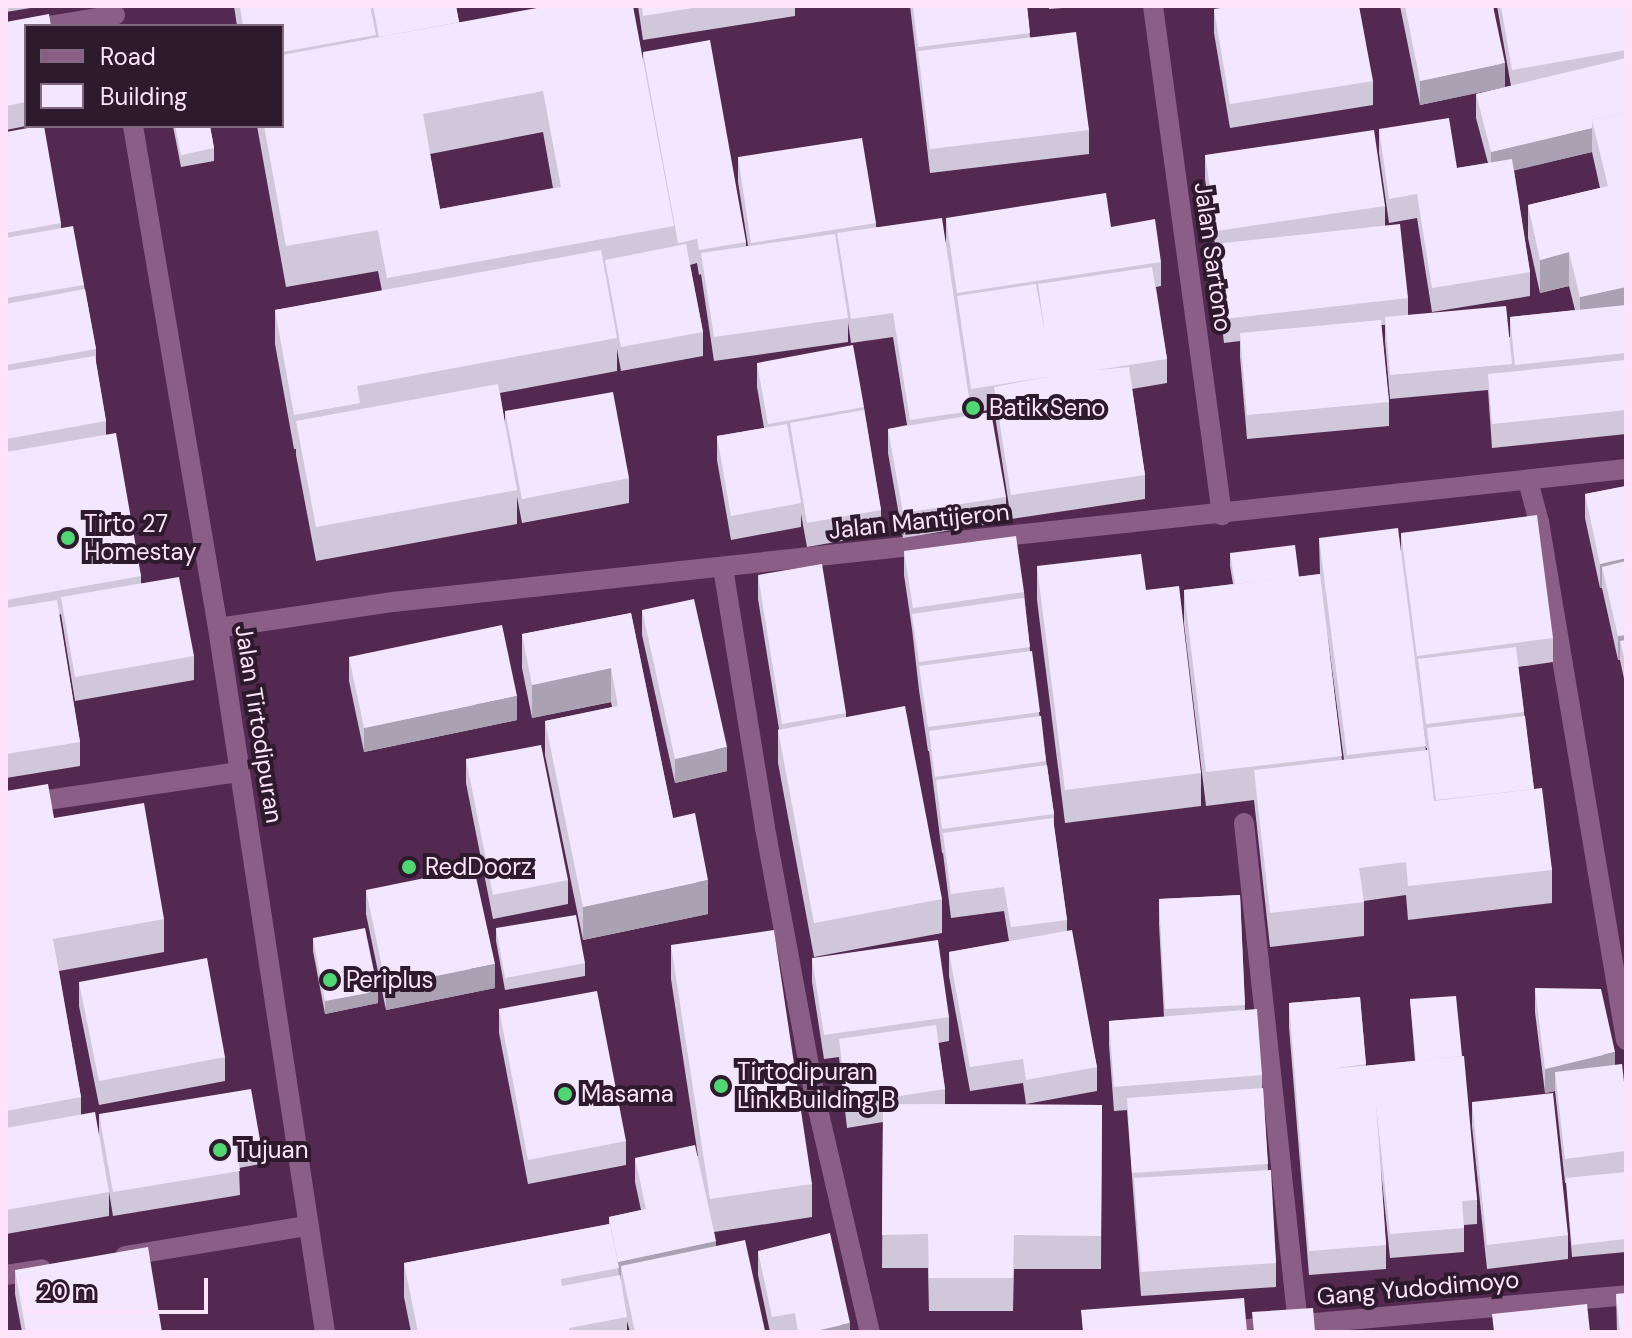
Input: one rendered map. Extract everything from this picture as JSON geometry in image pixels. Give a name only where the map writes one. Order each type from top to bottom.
[{"type":"street","name":"Jalan Sartono","points":[[1153,6],[1222,515]]},
{"type":"street","points":[[61,24],[115,16]]},
{"type":"street","name":"Jalan Tirtodipuran","points":[[133,128],[218,628],[306,1226],[325,1332]]},
{"type":"street","name":"Jalan Mantijeron","points":[[218,628],[393,602],[1222,515],[1626,469]]},
{"type":"street","points":[[1528,481],[1539,522],[1626,1040]]},
{"type":"street","points":[[723,568],[765,828],[813,1088],[870,1332]]},
{"type":"street","points":[[6,806],[240,772]]},
{"type":"street","points":[[1244,823],[1298,1324]]},
{"type":"street","points":[[98,1260],[306,1226]]},
{"type":"street","points":[[6,1275],[67,1265]]},
{"type":"street","name":"Gang Yudodimoyo","points":[[1214,1332],[1626,1295]]},
{"type":"building","points":[[240,6],[370,6],[376,35],[284,52],[284,24],[243,24]]},
{"type":"building","points":[[373,6],[456,6],[459,22],[379,37]]},
{"type":"building","points":[[548,6],[633,6],[674,226],[387,278],[378,230],[286,246],[264,128],[284,128],[284,55]],"holes":[[[543,91],[561,187],[440,209],[423,114]]]},
{"type":"building","points":[[642,6],[705,6],[643,16]]},
{"type":"building","points":[[913,6],[1027,6],[1030,33],[918,47]]},
{"type":"building","points":[[1234,6],[1359,6],[1373,81],[1230,104],[1214,9]]},
{"type":"building","points":[[1405,6],[1493,6],[1505,63],[1420,81]]},
{"type":"building","points":[[1501,6],[1626,6],[1626,50],[1512,70]]},
{"type":"building","points":[[49,14],[51,24],[24,24],[24,102],[6,106],[6,22]]},
{"type":"building","points":[[1076,32],[1089,130],[930,149],[918,51]]},
{"type":"building","points":[[710,40],[746,242],[699,250],[697,239],[678,243],[643,52]]},
{"type":"building","points":[[1626,58],[1626,112],[1592,120],[1592,128],[1491,152],[1476,94]]},
{"type":"building","points":[[1626,112],[1626,287],[1580,297],[1569,252],[1540,260],[1528,205],[1608,186],[1592,120]]},
{"type":"building","points":[[1449,118],[1457,168],[1512,159],[1530,272],[1432,288],[1417,194],[1389,199],[1379,129]]},
{"type":"building","points":[[44,128],[61,223],[6,233],[6,132]]},
{"type":"building","points":[[175,128],[210,128],[214,148],[181,155]]},
{"type":"building","points":[[1374,130],[1385,206],[1217,231],[1205,155]]},
{"type":"building","points":[[862,138],[876,223],[751,243],[738,157]]},
{"type":"building","points":[[1106,193],[1111,227],[1155,219],[1161,262],[957,293],[946,218]]},
{"type":"building","points":[[942,218],[971,411],[910,420],[893,313],[851,319],[837,233]]},
{"type":"building","points":[[1400,224],[1408,298],[1224,319],[1215,244]]},
{"type":"building","points":[[73,226],[84,285],[6,298],[6,238]]},
{"type":"building","points":[[835,234],[848,318],[714,337],[701,253]]},
{"type":"building","points":[[686,244],[703,332],[621,347],[605,260]]},
{"type":"building","points":[[601,250],[617,338],[357,386],[360,403],[294,415],[275,310]]},
{"type":"building","points":[[1152,267],[1167,359],[1097,370],[1129,367],[1145,475],[1011,495],[994,387],[1052,376],[971,389],[957,296],[1036,284],[1045,333],[1038,284]]},
{"type":"building","points":[[85,289],[96,349],[6,365],[6,304]]},
{"type":"building","points":[[1626,305],[1626,353],[1515,365],[1510,317]]},
{"type":"building","points":[[1506,306],[1512,364],[1390,375],[1385,317]]},
{"type":"building","points":[[1381,320],[1389,402],[1247,415],[1240,333]]},
{"type":"building","points":[[853,345],[864,407],[768,424],[757,363]]},
{"type":"building","points":[[95,356],[106,421],[6,439],[6,371]]},
{"type":"building","points":[[1626,360],[1626,410],[1492,424],[1488,374]]},
{"type":"building","points":[[498,384],[517,490],[316,527],[296,421]]},
{"type":"building","points":[[613,392],[629,478],[522,499],[505,411]]},
{"type":"building","points":[[864,410],[881,510],[807,523],[790,423]]},
{"type":"building","points":[[991,412],[1006,497],[903,513],[888,429]]},
{"type":"building","points":[[787,424],[801,503],[731,516],[717,436]]},
{"type":"building","name":"Tirto 27 Homestay","points":[[116,433],[141,576],[6,600],[6,452]]},
{"type":"building","points":[[1626,486],[1626,558],[1600,564],[1585,494]]},
{"type":"building","points":[[1537,515],[1553,638],[1417,656],[1401,533]]},
{"type":"building","points":[[1398,528],[1426,746],[1347,755],[1319,538]]},
{"type":"building","points":[[1016,536],[1024,592],[913,608],[904,551]]},
{"type":"building","points":[[1295,545],[1299,577],[1235,584],[1230,553]]},
{"type":"building","points":[[1141,554],[1146,590],[1179,586],[1201,773],[1065,790],[1037,566]]},
{"type":"building","points":[[1626,561],[1626,635],[1618,636],[1602,567]]},
{"type":"building","points":[[822,564],[846,713],[782,724],[758,575]]},
{"type":"building","points":[[1320,574],[1342,756],[1206,772],[1184,590]]},
{"type":"building","points":[[179,577],[194,656],[75,677],[61,597]]},
{"type":"building","points":[[1024,598],[1030,647],[919,662],[912,614]]},
{"type":"building","points":[[694,599],[727,747],[675,759],[642,610]]},
{"type":"building","points":[[57,600],[80,742],[6,754],[6,608]]},
{"type":"building","points":[[631,613],[673,818],[695,813],[708,880],[583,907],[545,721],[618,706],[611,668],[532,685],[522,634]]},
{"type":"building","points":[[502,625],[517,696],[364,728],[349,657]]},
{"type":"building","points":[[1626,640],[1626,664],[1620,641]]},
{"type":"building","points":[[1516,647],[1524,712],[1426,724],[1418,659]]},
{"type":"building","points":[[1032,651],[1040,712],[928,727],[919,666]]},
{"type":"building","points":[[905,706],[942,899],[814,923],[778,730]]},
{"type":"building","points":[[1041,716],[1046,761],[935,777],[929,731]]},
{"type":"building","points":[[1525,716],[1534,789],[1436,800],[1427,728]]},
{"type":"building","points":[[541,745],[568,880],[493,895],[466,759]]},
{"type":"building","points":[[1428,750],[1434,801],[1542,788],[1552,870],[1408,886],[1406,862],[1359,868],[1364,902],[1270,913],[1254,770]]},
{"type":"building","points":[[1047,765],[1054,814],[942,829],[936,780]]},
{"type":"building","points":[[48,784],[54,818],[144,803],[164,919],[53,939],[81,1097],[6,1111],[6,791]]},
{"type":"building","points":[[1053,818],[1067,920],[1011,927],[1004,887],[951,894],[943,833]]},
{"type":"building","points":[[474,868],[495,964],[386,986],[366,890]]},
{"type":"building","points":[[1240,895],[1245,1005],[1165,1009],[1159,899]]},
{"type":"building","points":[[576,915],[585,963],[505,978],[496,928]]},
{"type":"building","points":[[365,928],[378,991],[325,1001],[313,938]]},
{"type":"building","points":[[774,930],[812,1184],[710,1199],[671,945]]},
{"type":"building","points":[[1072,930],[1097,1067],[1026,1080],[1023,1059],[970,1067],[949,952]]},
{"type":"building","points":[[938,940],[949,1017],[824,1035],[812,958]]},
{"type":"building","points":[[207,958],[225,1057],[99,1081],[79,982]]},
{"type":"building","points":[[1535,988],[1601,989],[1615,1052],[1545,1069]]},
{"type":"building","points":[[597,991],[626,1141],[528,1160],[499,1009]]},
{"type":"building","points":[[1456,996],[1462,1056],[1416,1061],[1410,999]]},
{"type":"building","points":[[1360,997],[1366,1064],[1331,1069],[1464,1056],[1477,1200],[1462,1201],[1464,1228],[1390,1234],[1376,1104],[1386,1245],[1309,1251],[1289,1003]]},
{"type":"building","points":[[1257,1009],[1262,1075],[1114,1087],[1109,1021]]},
{"type":"building","points":[[936,1025],[945,1089],[847,1104],[839,1039]]},
{"type":"building","points":[[1622,1064],[1626,1151],[1565,1159],[1555,1072]]},
{"type":"building","points":[[1263,1088],[1268,1164],[1132,1173],[1127,1098]]},
{"type":"building","points":[[251,1089],[260,1140],[236,1144],[240,1171],[113,1192],[99,1114]]},
{"type":"building","points":[[1553,1093],[1568,1235],[1487,1245],[1472,1102]]},
{"type":"building","points":[[883,1104],[1102,1105],[1101,1236],[1014,1235],[1013,1278],[929,1278],[928,1234],[882,1235]]},
{"type":"building","points":[[95,1112],[109,1192],[6,1210],[6,1128]]},
{"type":"building","points":[[695,1145],[716,1241],[618,1262],[609,1217],[646,1209],[635,1158]]},
{"type":"building","points":[[1271,1170],[1276,1263],[1141,1272],[1134,1178]]},
{"type":"building","points":[[1626,1172],[1626,1239],[1572,1245],[1566,1178]]},
{"type":"building","points":[[610,1224],[619,1268],[561,1279],[562,1286],[620,1275],[627,1317],[569,1328],[570,1332],[418,1332],[404,1263]]},
{"type":"building","points":[[830,1233],[850,1323],[798,1332],[795,1313],[772,1317],[758,1251]]},
{"type":"building","points":[[745,1240],[765,1331],[635,1332],[621,1266]]},
{"type":"building","points":[[148,1247],[162,1332],[26,1332],[15,1270]]},
{"type":"building","points":[[1626,1293],[1626,1332],[1620,1332],[1616,1294]]},
{"type":"building","points":[[1244,1298],[1247,1332],[1083,1332],[1081,1310]]},
{"type":"building","points":[[1587,1304],[1590,1332],[1494,1332],[1492,1314]]},
{"type":"building","points":[[1313,1308],[1315,1332],[1254,1332],[1252,1312]]},
{"type":"place","name":"Batik Seno","points":[[973,408]]},
{"type":"place","name":"Tirto 27 Homestay","points":[[68,538]]},
{"type":"place","name":"RedDoorz","points":[[409,867]]},
{"type":"place","name":"Periplus","points":[[330,980]]},
{"type":"place","name":"Tirtodipuran Link Building B","points":[[721,1086]]},
{"type":"place","name":"Masama","points":[[565,1094]]},
{"type":"place","name":"Tujuan","points":[[220,1150]]}]
